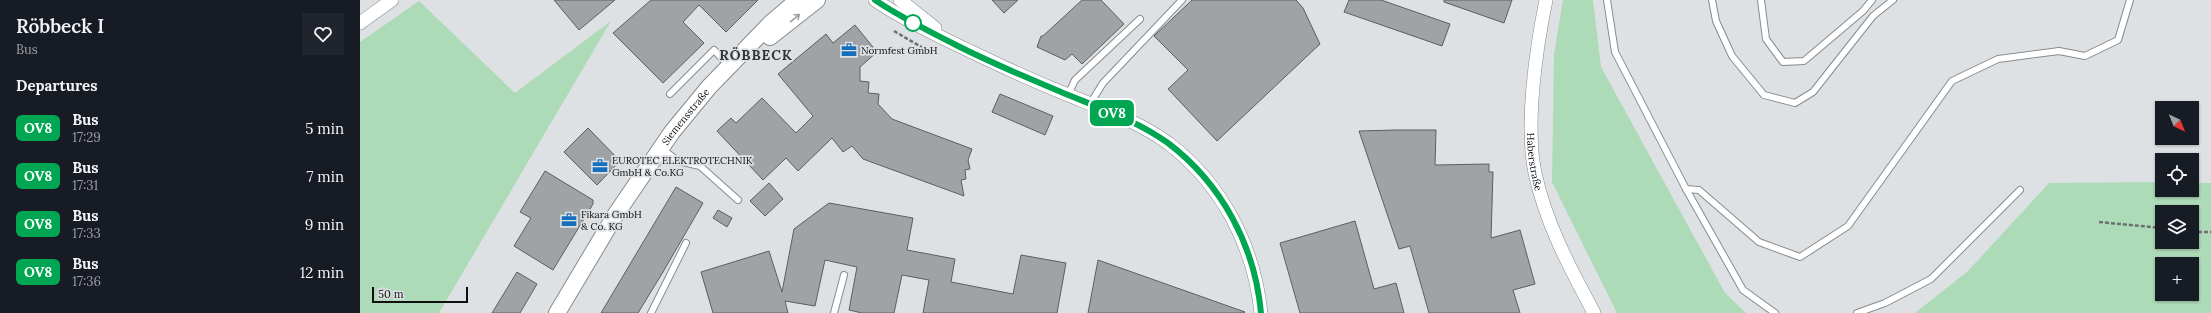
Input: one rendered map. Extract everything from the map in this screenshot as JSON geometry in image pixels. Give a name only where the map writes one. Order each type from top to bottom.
[{"type":"street","points":[[360,23],[392,0]]},
{"type":"street","name":"Siemensstraße","points":[[557,313],[616,214],[660,148],[690,109],[772,22],[798,0]]},
{"type":"street","name":"Siemensstraße","points":[[730,67],[816,0]]},
{"type":"street","points":[[875,0],[910,22],[995,64],[1143,128],[1168,144],[1184,157],[1214,190],[1233,219],[1244,241],[1256,277],[1261,313]]},
{"type":"street","points":[[900,0],[955,44]]},
{"type":"street","name":"Haberstraße","points":[[1546,0],[1532,110],[1535,172],[1544,207],[1557,242],[1594,313]]},
{"type":"lane","points":[[1090,104],[1103,83],[1182,0]]},
{"type":"lane","points":[[1607,0],[1615,52],[1686,189],[1743,290],[1775,313]]},
{"type":"lane","points":[[1712,0],[1716,21],[1732,56],[1764,95],[1795,103],[1813,92],[1873,16],[1893,0]]},
{"type":"lane","points":[[1761,0],[1766,39],[1783,62],[1804,60],[1863,11],[1872,0]]},
{"type":"lane","points":[[1686,189],[1699,190],[1759,242],[1800,257],[1848,226],[1952,81],[1998,59],[2059,51],[2086,56],[2118,40],[2130,0]]},
{"type":"lane","points":[[1863,11],[1873,16]]},
{"type":"lane","points":[[1068,95],[1075,80],[1140,19]]},
{"type":"lane","points":[[670,94],[714,50],[730,67]]},
{"type":"lane","points":[[660,148],[678,162],[700,166],[738,200]]},
{"type":"lane","points":[[1857,313],[1885,303],[1931,280],[2020,190]]},
{"type":"lane","points":[[651,313],[686,243]]},
{"type":"lane","points":[[834,313],[844,275]]},
{"type":"path","points":[[894,31],[924,48]]},
{"type":"path","points":[[2099,222],[2155,227]]},
{"type":"path","points":[[2199,232],[2211,232]]},
{"type":"green space","points":[[1563,0],[1593,0],[1601,67],[1725,293],[1746,313],[1617,313],[1552,182],[1554,54]]},
{"type":"green space","points":[[419,1],[515,93],[611,21],[439,313],[360,313],[360,42]]},
{"type":"green space","points":[[2155,182],[2155,197],[2199,197],[2199,183],[2211,183],[2211,313],[1915,313],[1968,271],[2049,183]]},
{"type":"building","points":[[554,0],[615,0],[579,30]]},
{"type":"building","points":[[651,0],[758,0],[726,32],[699,5],[683,22],[704,43],[663,83],[613,33]]},
{"type":"building","points":[[992,0],[1018,0],[1004,13]]},
{"type":"building","points":[[1082,0],[1101,0],[1124,24],[1082,64],[1072,54],[1065,60],[1037,47],[1041,36],[1043,36]]},
{"type":"building","points":[[1192,0],[1296,0],[1303,8],[1320,44],[1217,141],[1168,89],[1188,70],[1154,36]]},
{"type":"building","points":[[1349,0],[1381,0],[1450,24],[1442,46],[1344,12]]},
{"type":"building","points":[[1444,0],[1512,0],[1504,23],[1444,2]]},
{"type":"building","points":[[855,25],[877,52],[860,67],[860,81],[869,82],[868,93],[879,94],[878,104],[892,119],[972,149],[968,160],[970,169],[965,170],[966,179],[961,180],[964,196],[863,159],[852,146],[843,152],[832,138],[798,171],[786,158],[763,180],[717,131],[731,118],[736,123],[762,98],[796,133],[813,116],[778,74],[826,34],[833,43]]},
{"type":"building","points":[[1000,94],[1053,116],[1045,135],[992,112]]},
{"type":"building","points":[[588,128],[620,161],[597,185],[564,152]]},
{"type":"building","points":[[1436,130],[1435,165],[1489,164],[1489,172],[1493,172],[1491,238],[1520,230],[1535,284],[1513,290],[1520,313],[1429,313],[1410,246],[1399,249],[1359,131]]},
{"type":"building","points":[[545,171],[593,200],[593,204],[553,270],[514,246],[531,218],[520,212]]},
{"type":"building","points":[[769,183],[783,199],[765,216],[750,201]]},
{"type":"building","points":[[676,187],[703,203],[663,272],[638,313],[601,313]]},
{"type":"building","points":[[829,203],[913,218],[907,250],[955,259],[951,282],[1013,294],[1021,255],[1066,263],[1057,313],[923,313],[929,280],[902,275],[894,313],[862,313],[849,310],[857,267],[825,260],[815,306],[785,301],[788,313],[713,313],[701,272],[769,251],[782,292],[794,229]]},
{"type":"building","points":[[718,210],[732,218],[727,227],[713,218]]},
{"type":"building","points":[[1355,221],[1374,289],[1396,283],[1404,313],[1300,313],[1280,243]]},
{"type":"building","points":[[1098,260],[1245,312],[1088,313]]},
{"type":"building","points":[[517,272],[537,284],[520,313],[492,313]]},
{"type":"bus line","name":"OV8","points":[[875,0],[910,22],[982,58],[1116,115],[1156,135],[1168,144],[1200,173],[1227,208],[1236,224],[1244,241],[1256,277],[1261,313]]},
{"type":"place","name":"Normfest GmbH","points":[[849,50]]},
{"type":"place","name":"EUROTEC ELEKTROTECHNIK GmbH & Co.KG","points":[[600,166]]},
{"type":"place","name":"Fikara GmbH & Co. KG","points":[[569,220]]},
{"type":"district","name":"RÖBBECK","points":[[756,55]]}]
